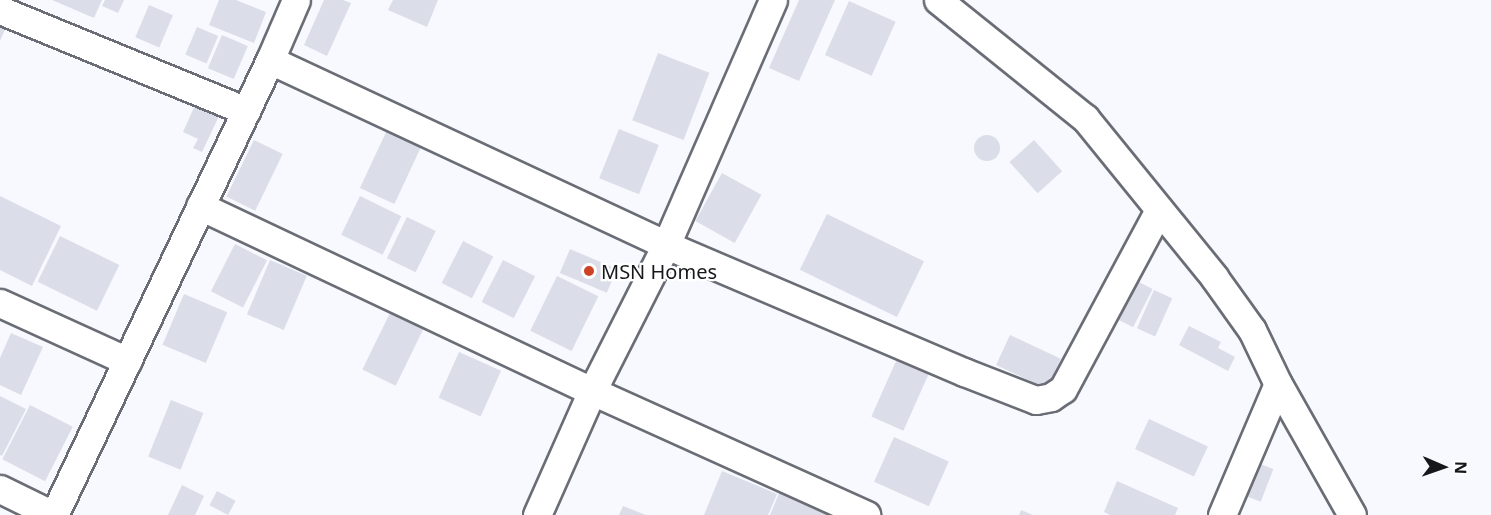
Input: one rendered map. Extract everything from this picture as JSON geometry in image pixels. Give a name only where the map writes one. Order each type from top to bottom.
[{"type":"street","points":[[0,489],[54,515],[270,60],[296,0]]},
{"type":"street","points":[[537,515],[592,391],[666,245],[774,0]]},
{"type":"street","points":[[938,0],[1085,118],[1159,210],[1252,330],[1278,384],[1352,515]]},
{"type":"street","points":[[0,9],[246,111]]},
{"type":"street","points":[[270,60],[666,245],[964,372],[1036,400],[1044,399],[1063,389],[1159,210]]},
{"type":"street","points":[[200,206],[592,391],[866,515]]},
{"type":"street","points":[[0,303],[127,361]]},
{"type":"street","points":[[1222,515],[1278,384]]},
{"type":"building","points":[[52,0],[102,0],[94,18]]},
{"type":"building","points":[[105,0],[124,0],[118,13],[102,6]]},
{"type":"building","points":[[219,0],[236,0],[266,12],[254,43],[209,25]]},
{"type":"building","points":[[324,0],[343,0],[351,3],[327,56],[304,45]]},
{"type":"building","points":[[393,0],[438,0],[427,27],[388,10]]},
{"type":"building","points":[[799,0],[835,0],[799,81],[769,68]]},
{"type":"building","points":[[849,1],[896,22],[872,76],[825,55]]},
{"type":"building","points":[[149,5],[173,15],[159,47],[135,37]]},
{"type":"building","points":[[0,24],[6,27],[0,41]]},
{"type":"building","points":[[197,27],[218,36],[206,64],[185,55]]},
{"type":"building","points":[[222,35],[248,46],[234,79],[208,68]]},
{"type":"building","points":[[658,53],[709,73],[684,140],[632,120]]},
{"type":"building","points":[[196,103],[220,114],[202,152],[193,148],[198,139],[183,132]]},
{"type":"building","points":[[619,129],[659,145],[639,194],[599,178]]},
{"type":"building","points":[[387,130],[421,146],[394,204],[360,188]]},
{"type":"building","points":[[987,135],[996,139],[1000,148],[996,157],[987,161],[978,157],[974,148],[978,139]]},
{"type":"building","points":[[254,140],[283,154],[255,211],[226,197]]},
{"type":"building","points":[[1034,140],[1062,171],[1038,193],[1009,162]]},
{"type":"building","points":[[722,173],[761,195],[735,243],[695,221]]},
{"type":"building","points":[[0,196],[61,226],[32,286],[0,270]]},
{"type":"building","points":[[360,196],[401,216],[382,255],[341,235]]},
{"type":"building","points":[[827,214],[924,261],[897,317],[800,270]]},
{"type":"building","points":[[407,217],[436,231],[416,272],[387,258]]},
{"type":"building","points":[[60,236],[119,265],[97,311],[38,282]]},
{"type":"building","points":[[463,241],[493,256],[472,298],[442,283]]},
{"type":"building","points":[[235,244],[267,260],[243,308],[211,291]]},
{"type":"building","name":"MSN Homes","points":[[570,249],[617,269],[607,293],[560,273]]},
{"type":"building","points":[[270,260],[307,276],[284,330],[247,314]]},
{"type":"building","points":[[503,260],[535,276],[514,318],[482,302]]},
{"type":"building","points":[[557,276],[598,296],[572,351],[530,331]]},
{"type":"building","points":[[1133,279],[1153,289],[1133,327],[1113,317]]},
{"type":"building","points":[[1154,290],[1172,298],[1155,337],[1137,328]]},
{"type":"building","points":[[184,294],[227,312],[206,363],[163,345]]},
{"type":"building","points":[[390,313],[423,329],[396,386],[362,370]]},
{"type":"building","points":[[1189,326],[1221,342],[1218,348],[1235,357],[1228,371],[1179,345]]},
{"type":"building","points":[[11,333],[43,347],[21,395],[0,385],[0,358]]},
{"type":"building","points":[[1010,335],[1061,359],[1047,389],[996,365]]},
{"type":"building","points":[[459,352],[501,371],[481,416],[439,398]]},
{"type":"building","points":[[897,359],[929,373],[903,431],[871,417]]},
{"type":"building","points":[[0,396],[26,409],[2,456],[0,455]]},
{"type":"building","points":[[171,400],[203,413],[181,470],[148,457]]},
{"type":"building","points":[[30,405],[73,427],[45,481],[2,459]]},
{"type":"building","points":[[1149,419],[1208,446],[1194,476],[1135,449]]},
{"type":"building","points":[[894,437],[949,461],[929,506],[874,482]]},
{"type":"building","points":[[1250,460],[1273,469],[1261,502],[1237,493]]},
{"type":"building","points":[[722,471],[777,494],[768,515],[704,515]]},
{"type":"building","points":[[1117,481],[1178,508],[1175,515],[1110,515],[1104,512]]},
{"type":"building","points":[[182,485],[204,496],[195,515],[168,515]]},
{"type":"building","points":[[217,491],[236,501],[228,515],[209,505]]},
{"type":"building","points":[[780,491],[835,515],[770,515]]},
{"type":"building","points":[[623,506],[646,515],[619,515]]},
{"type":"building","points":[[1021,510],[1033,515],[1019,515]]},
{"type":"place","name":"MSN Homes","points":[[589,271]]}]
